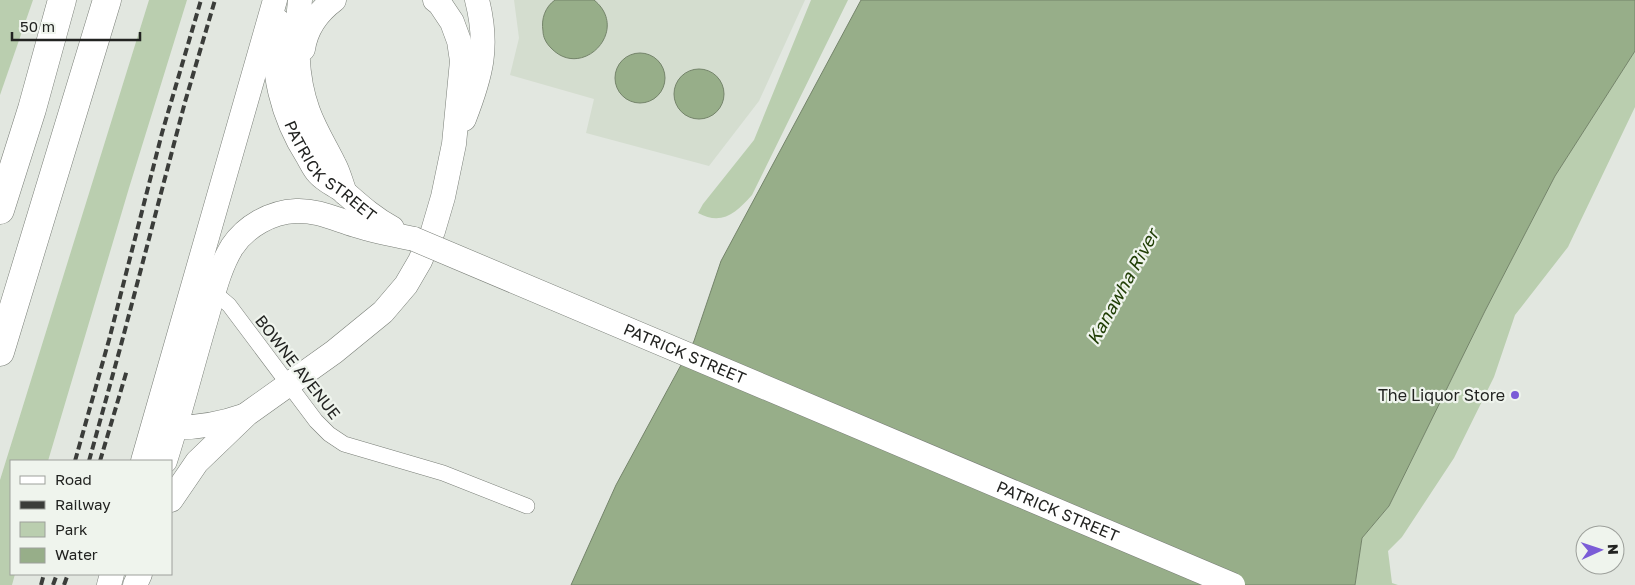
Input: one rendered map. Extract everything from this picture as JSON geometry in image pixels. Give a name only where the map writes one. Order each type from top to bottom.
[{"type":"highway","points":[[0,210],[32,109],[62,0]]},
{"type":"highway","points":[[0,352],[106,0]]},
{"type":"main road","points":[[144,460],[164,427],[205,286],[274,0]]},
{"type":"main road","name":"PATRICK STREET","points":[[282,0],[277,29],[275,60],[280,92],[287,114],[302,147],[318,173],[382,222],[414,239],[1233,585]]},
{"type":"main road","points":[[300,0],[296,30],[299,81],[308,111],[335,165],[347,195]]},
{"type":"main road","points":[[299,81],[304,42],[310,27],[321,12],[334,0]]},
{"type":"main road","points":[[172,499],[197,462],[247,414],[289,385],[383,312],[406,285],[420,260],[433,231],[443,197],[454,144],[462,60],[459,41],[452,22],[440,4],[434,0]]},
{"type":"main road","points":[[454,144],[477,85],[482,62],[484,37],[477,0]]},
{"type":"main road","points":[[205,286],[226,259],[232,247],[250,227],[278,214],[310,211],[355,225],[414,239]]},
{"type":"main road","points":[[164,427],[199,428],[222,423],[247,414]]},
{"type":"main road","points":[[164,427],[165,460]]},
{"type":"street","name":"BOWNE AVENUE","points":[[205,286],[229,305],[316,421],[329,434],[344,444],[443,473],[527,506]]},
{"type":"shaded area","points":[[514,0],[805,0],[759,101],[709,166],[586,133],[594,99],[510,75],[519,38]]},
{"type":"green space","points":[[0,0],[33,0],[0,95]]},
{"type":"green space","points":[[149,0],[187,0],[48,460],[10,460],[10,575],[15,575],[12,585],[0,585],[0,480]]},
{"type":"green space","points":[[811,0],[848,0],[752,195],[728,216],[714,218],[698,213],[703,204],[754,140]]},
{"type":"green space","points":[[1635,51],[1635,107],[1568,247],[1515,315],[1494,377],[1454,458],[1402,537],[1388,551],[1392,583],[1398,585],[1355,585],[1362,538],[1389,506],[1485,311],[1555,176]]},
{"type":"water","points":[[555,0],[594,0],[604,12],[607,25],[605,37],[598,48],[588,55],[576,59],[563,57],[551,48],[544,38],[543,18],[546,10]]},
{"type":"water","name":"Kanawha River","points":[[861,0],[1635,0],[1635,51],[1555,176],[1485,311],[1389,506],[1362,538],[1355,585],[571,585],[616,485],[694,341],[721,261]]},
{"type":"water","points":[[635,53],[645,53],[658,60],[665,73],[665,83],[658,96],[645,103],[635,103],[626,99],[619,92],[615,83],[615,73],[619,64],[626,57]]},
{"type":"water","points":[[694,69],[704,69],[717,76],[724,89],[724,99],[717,112],[704,119],[694,119],[685,115],[678,108],[674,99],[674,89],[678,80],[685,73]]},
{"type":"railway","points":[[75,460],[109,340],[162,133],[201,0]]},
{"type":"railway","points":[[89,460],[185,102],[215,0]]},
{"type":"railway","points":[[100,460],[127,370]]},
{"type":"railway","points":[[41,585],[44,575]]},
{"type":"railway","points":[[53,585],[57,575]]},
{"type":"railway","points":[[64,585],[68,575]]},
{"type":"place","name":"The Liquor Store","points":[[1515,395]]}]
